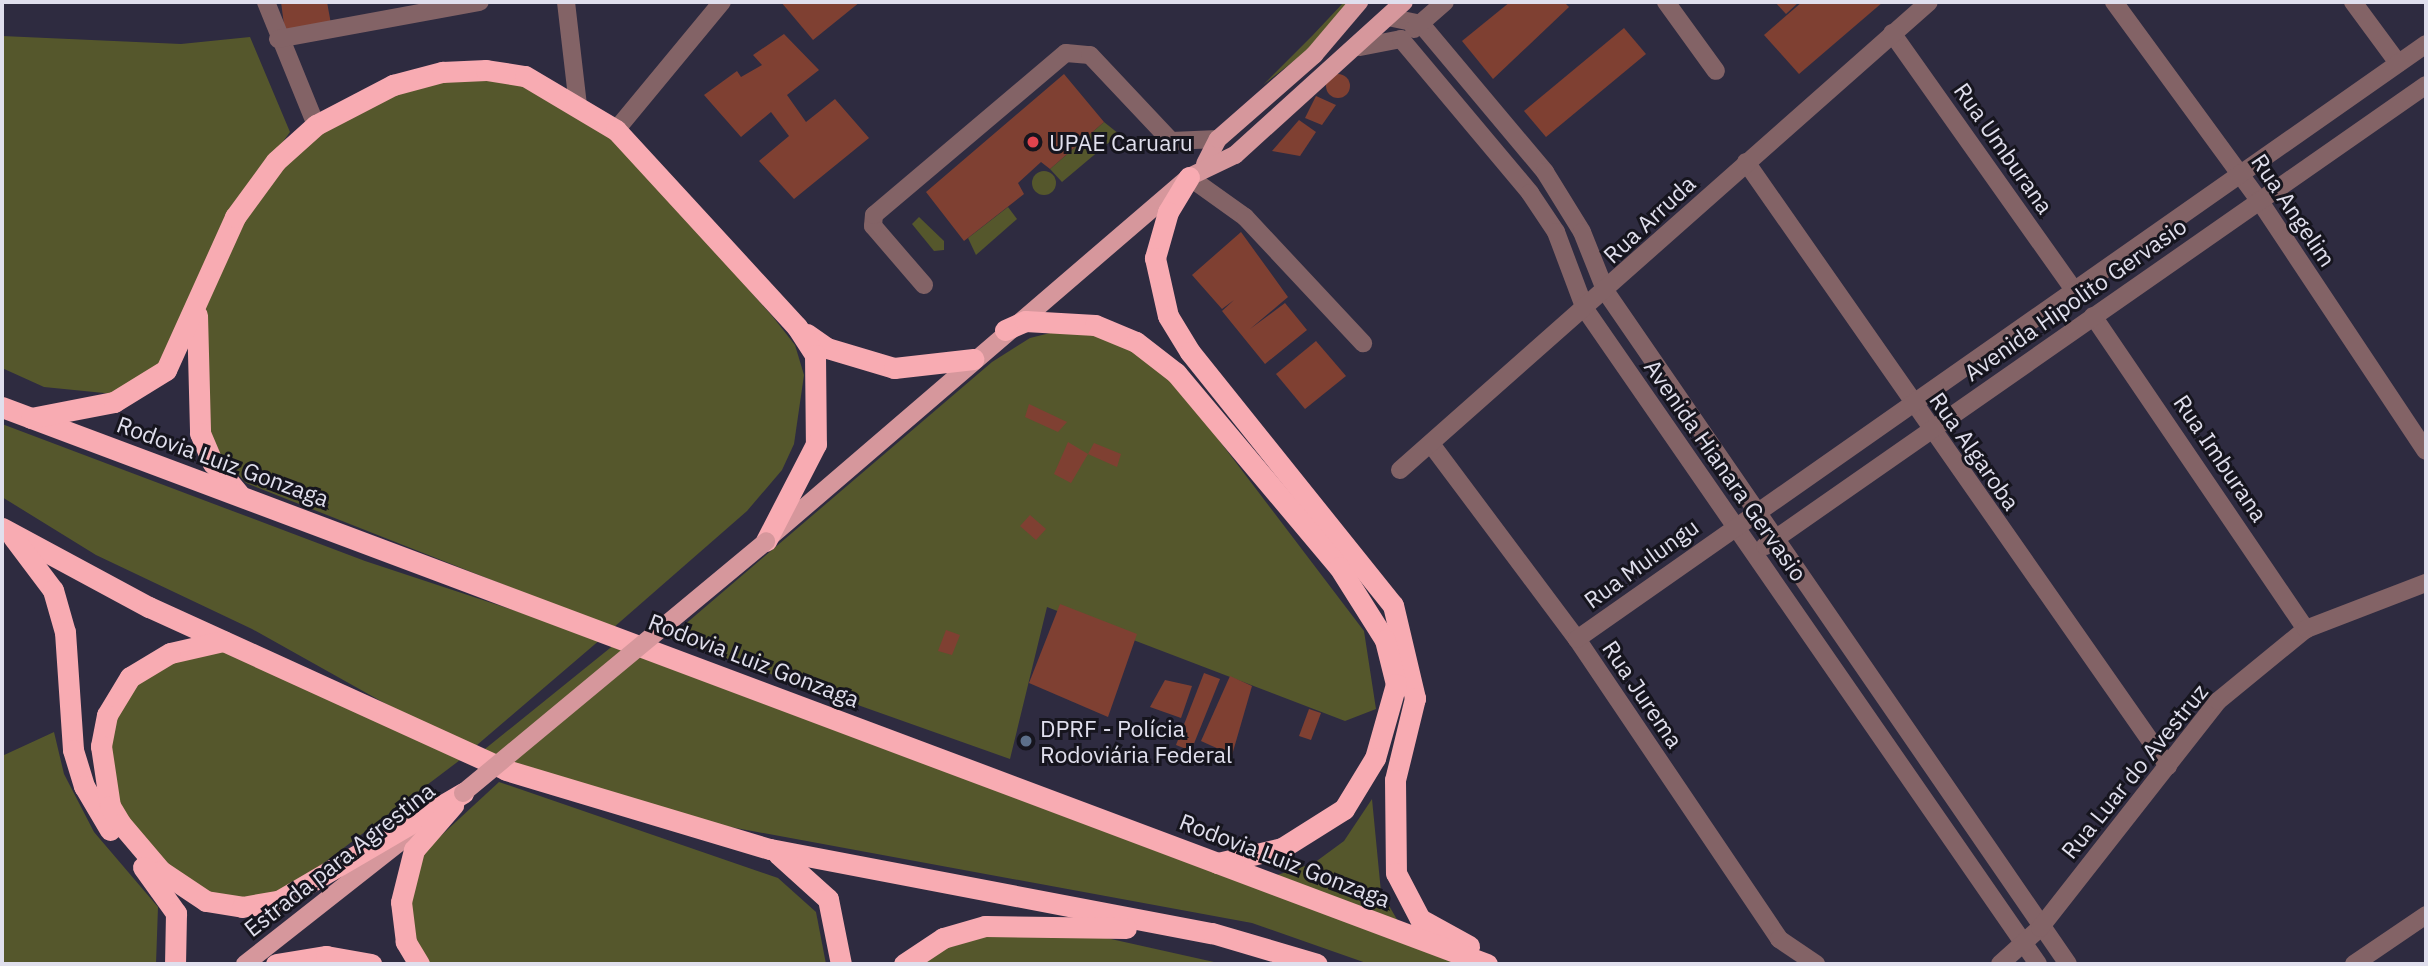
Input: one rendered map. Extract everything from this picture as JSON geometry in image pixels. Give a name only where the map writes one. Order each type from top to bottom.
[{"type":"highway","points":[[29,418],[114,402],[153,382],[176,356],[235,217],[276,161],[316,125],[347,103],[442,72],[525,76],[578,105],[616,130],[797,327],[827,348],[894,368],[973,359]]},
{"type":"highway","points":[[1197,171],[1168,212],[1155,258],[1168,316],[1190,352],[1393,604],[1415,698],[1395,780],[1396,873],[1420,919],[1502,964]]},
{"type":"highway","points":[[198,299],[200,433],[213,463],[239,495]]},
{"type":"highway","points":[[1005,330],[1025,321],[1095,325],[1136,342],[1175,373],[1339,567],[1385,640],[1396,684],[1375,758],[1344,809],[1282,848],[1218,863]]},
{"type":"highway","points":[[765,541],[816,444],[820,370],[797,327]]},
{"type":"highway","name":"Rodovia Luiz Gonzaga","points":[[2,407],[1487,964]]},
{"type":"highway","points":[[6,530],[223,640],[506,770],[770,849],[1212,933],[1317,964]]},
{"type":"highway","points":[[6,530],[53,590],[65,632],[73,750],[84,786],[103,821],[170,900],[180,939],[175,964]]},
{"type":"highway","points":[[223,640],[170,653],[130,677],[107,715],[101,746],[110,806],[121,824],[161,871],[206,901],[242,907],[280,900],[463,793]]},
{"type":"highway","points":[[419,964],[406,942],[404,889],[414,850],[463,793]]},
{"type":"highway","points":[[770,849],[828,899],[841,964]]},
{"type":"highway","points":[[904,964],[943,938],[985,926],[1212,933]]},
{"type":"highway","points":[[276,964],[326,956],[371,964]]},
{"type":"main road","points":[[1197,171],[1218,139],[1314,55],[1359,2]]},
{"type":"main road","points":[[1197,171],[1235,155],[1360,47],[1404,2]]},
{"type":"main road","name":"Estrada para Agrestina","points":[[245,964],[463,793],[765,541],[1005,330],[1197,171]]},
{"type":"street","points":[[266,2],[278,39],[316,125]]},
{"type":"street","points":[[278,39],[405,9],[480,2]]},
{"type":"street","points":[[566,2],[578,105]]},
{"type":"street","points":[[616,130],[722,2]]},
{"type":"street","points":[[1360,47],[1401,39],[1445,2]]},
{"type":"street","points":[[1666,2],[1716,71]]},
{"type":"street","name":"Rua Arruda","points":[[1400,470],[1606,292],[1746,162],[1929,2]]},
{"type":"street","name":"Rua Angelim","points":[[2114,2],[2259,200],[2426,451]]},
{"type":"street","points":[[2353,2],[2398,63]]},
{"type":"street","points":[[1388,17],[1421,23]]},
{"type":"street","name":"Avenida Hianara Gervasio","points":[[1421,23],[1545,172],[1582,232],[1606,292],[2040,928],[2068,964]]},
{"type":"street","name":"Rua Umburana","points":[[1892,33],[2075,291]]},
{"type":"street","name":"Avenida Hianara Gervasio","points":[[1401,39],[1545,214],[1585,309],[1733,528],[1754,554],[2038,964]]},
{"type":"street","name":"Rua Mulungu","points":[[1577,639],[1910,402],[2242,177],[2426,44]]},
{"type":"street","points":[[925,285],[873,226],[874,215],[1066,53],[1090,55],[1171,141],[1218,139]]},
{"type":"street","name":"Avenida Hipolito Gervasio","points":[[1754,554],[2259,200],[2423,94]]},
{"type":"street","name":"Rua Algaroba","points":[[1746,162],[1910,402],[2168,766]]},
{"type":"street","points":[[1197,171],[1245,217],[1363,343]]},
{"type":"street","name":"Rua Imburana","points":[[2093,316],[2306,629]]},
{"type":"street","name":"Rua Jurema","points":[[1431,444],[1577,639],[1779,939],[1816,964]]},
{"type":"street","name":"Rua Luar do Avestruz","points":[[2040,928],[2218,701],[2306,629],[2426,583]]},
{"type":"street","points":[[2354,964],[2426,915]]},
{"type":"street","points":[[2000,964],[2040,928]]},
{"type":"green space","points":[[1344,2],[1370,2],[1263,85],[1312,36]]},
{"type":"green space","points":[[2,36],[181,44],[250,37],[290,132],[233,211],[173,349],[147,377],[114,394],[44,387],[2,368]]},
{"type":"green space","points":[[489,78],[529,88],[613,136],[773,317],[795,345],[804,375],[794,444],[782,470],[747,511],[613,628],[246,483],[215,448],[206,420],[204,301],[240,223],[281,165],[357,106],[441,79]]},
{"type":"green space","points":[[1104,122],[1119,134],[1062,182],[1050,169]]},
{"type":"green space","points":[[1044,171],[1052,175],[1056,183],[1052,191],[1044,195],[1036,191],[1032,183],[1036,175]]},
{"type":"green space","points":[[1008,207],[1017,219],[976,255],[968,238]]},
{"type":"green space","points":[[919,217],[944,241],[944,250],[934,251],[912,224]]},
{"type":"green space","points":[[1054,332],[1098,333],[1140,350],[1174,381],[1364,631],[1376,709],[1345,721],[1047,607],[1010,759],[669,638],[992,362],[1030,338]]},
{"type":"green space","points":[[2,424],[365,561],[601,639],[470,751],[252,629],[96,555],[2,497]]},
{"type":"green space","points":[[615,644],[1467,964],[1369,964],[1252,923],[725,826],[480,753]]},
{"type":"green space","points":[[221,647],[464,757],[280,896],[226,903],[165,868],[123,823],[104,746],[109,715],[152,666]]},
{"type":"green space","points":[[54,732],[64,774],[94,832],[158,907],[156,964],[2,964],[2,756]]},
{"type":"green space","points":[[499,782],[778,878],[816,912],[826,964],[430,964],[412,936],[409,897],[420,855]]},
{"type":"green space","points":[[1372,799],[1381,892],[1402,928],[1274,876],[1314,863],[1344,841]]},
{"type":"green space","points":[[992,934],[1093,935],[1223,964],[924,964],[944,949]]},
{"type":"building","points":[[281,2],[327,2],[331,24],[285,32]]},
{"type":"building","points":[[781,2],[860,2],[813,40]]},
{"type":"building","points":[[1510,2],[1564,2],[1569,7],[1493,79],[1462,41]]},
{"type":"building","points":[[1775,2],[1799,2],[1786,14]]},
{"type":"building","points":[[1802,2],[1883,2],[1799,74],[1764,35]]},
{"type":"building","points":[[1624,28],[1646,54],[1546,137],[1524,111]]},
{"type":"building","points":[[784,34],[819,70],[787,95],[806,122],[835,99],[869,138],[794,199],[759,161],[789,136],[771,112],[741,137],[704,95],[737,71],[741,77],[762,65],[753,55]]},
{"type":"building","name":"UPAE Caruaru","points":[[1064,74],[1104,122],[1050,169],[1041,162],[1018,183],[1024,194],[964,241],[926,192]]},
{"type":"building","points":[[1338,74],[1346,78],[1350,86],[1346,94],[1338,98],[1330,94],[1326,86],[1330,78]]},
{"type":"building","points":[[1316,96],[1336,105],[1322,125],[1305,118]]},
{"type":"building","points":[[1299,120],[1316,132],[1300,156],[1272,151]]},
{"type":"building","points":[[1241,232],[1288,297],[1250,329],[1285,303],[1307,330],[1265,364],[1222,311],[1234,300],[1222,309],[1192,275]]},
{"type":"building","points":[[1316,341],[1346,376],[1305,409],[1276,374]]},
{"type":"building","points":[[1029,404],[1067,422],[1058,432],[1025,417]]},
{"type":"building","points":[[1068,442],[1088,454],[1071,483],[1054,474]]},
{"type":"building","points":[[1094,443],[1121,454],[1117,467],[1088,454]]},
{"type":"building","points":[[1030,515],[1046,529],[1036,540],[1020,526]]},
{"type":"building","points":[[1060,604],[1137,634],[1108,717],[1029,683]]},
{"type":"building","points":[[946,630],[960,635],[952,655],[938,651]]},
{"type":"building","points":[[1204,673],[1220,679],[1191,751],[1176,745]]},
{"type":"building","points":[[1230,676],[1252,686],[1232,755],[1201,741]]},
{"type":"building","points":[[1165,680],[1192,686],[1181,718],[1150,707]]},
{"type":"building","points":[[1309,709],[1321,713],[1311,740],[1299,736]]},
{"type":"place","name":"UPAE Caruaru","points":[[1033,142]]},
{"type":"place","name":"DPRF - Polícia Rodoviária Federal","points":[[1026,741]]}]
